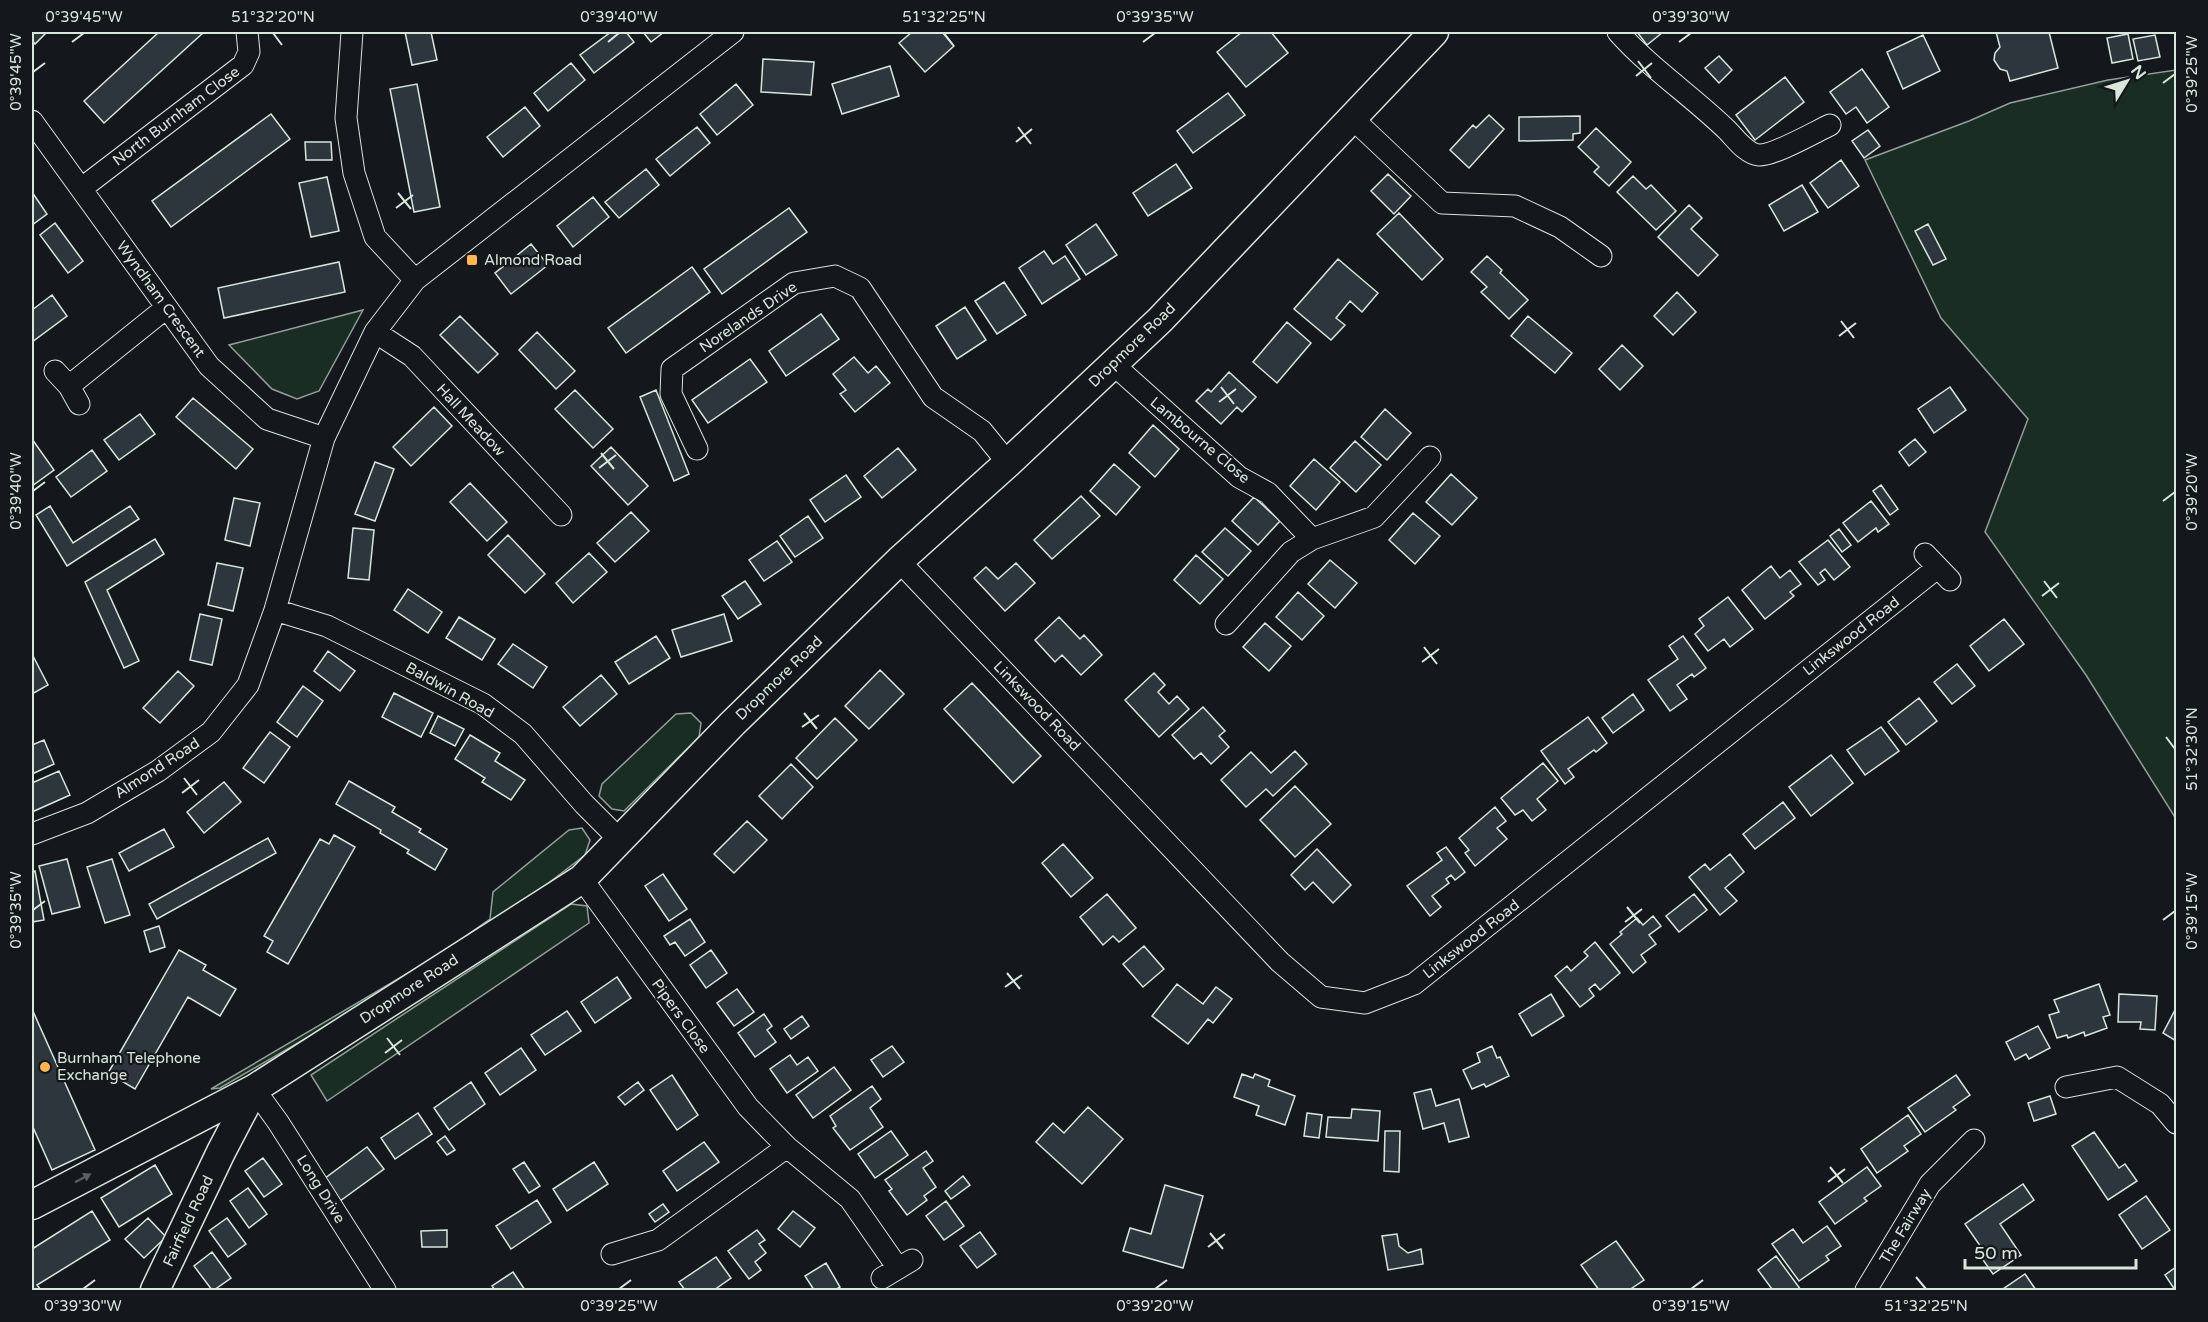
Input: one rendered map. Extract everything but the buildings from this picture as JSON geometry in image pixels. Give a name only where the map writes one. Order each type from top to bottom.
[{"type":"street","name":"North Burnham Close","points":[[82,188],[243,64],[249,52],[247,32]]},
{"type":"street","points":[[352,32],[346,118],[354,173],[375,237],[415,280]]},
{"type":"street","name":"Almond Road","points":[[32,834],[87,813],[158,771],[211,732],[248,685],[275,610],[324,438],[375,332],[415,280],[733,32]]},
{"type":"street","name":"Dropmore Road","points":[[32,1205],[254,1089],[582,879],[732,724],[899,561],[1008,463],[1160,320],[1434,32]]},
{"type":"street","points":[[1618,32],[1631,47],[1702,106],[1745,149],[1757,155],[1769,153],[1830,125]]},
{"type":"street","points":[[1351,117],[1442,203],[1515,206],[1560,227],[1601,256]]},
{"type":"street","name":"Wyndham Crescent","points":[[32,121],[209,366],[267,419],[324,438]]},
{"type":"street","name":"Norelands Drive","points":[[697,449],[671,394],[672,369],[794,283],[835,276],[860,288],[933,397],[982,431],[1008,463]]},
{"type":"street","points":[[68,387],[166,308]]},
{"type":"street","name":"Hall Meadow","points":[[375,332],[412,356],[561,515]]},
{"type":"street","name":"Lambourne Close","points":[[1114,365],[1239,477],[1268,493],[1312,539]]},
{"type":"street","points":[[1226,624],[1291,552],[1312,539],[1374,517],[1430,457]]},
{"type":"street","name":"Linkswood Road","points":[[899,561],[1280,962],[1321,997],[1365,1003],[1414,984],[1938,567]]},
{"type":"street","name":"Baldwin Road","points":[[275,610],[327,626],[483,704],[523,734],[584,804],[620,840]]},
{"type":"street","name":"Pipers Close","points":[[582,879],[748,1107],[787,1147],[850,1199],[897,1269]]},
{"type":"street","points":[[2066,1087],[2117,1077],[2160,1104],[2176,1124]]},
{"type":"street","name":"Fairfield Road","points":[[155,1290],[254,1089]]},
{"type":"street","name":"Long Drive","points":[[254,1089],[278,1122],[385,1290]]},
{"type":"street","points":[[199,1119],[217,1135],[221,1152]]},
{"type":"street","name":"The Fairway","points":[[1866,1290],[1930,1184],[1974,1140]]},
{"type":"street","points":[[612,1254],[658,1240],[787,1147]]},
{"type":"green space","points":[[2176,70],[2176,819],[2086,675],[1985,532],[2028,419],[1941,318],[1865,160],[2010,103],[2108,80]]},
{"type":"green space","points":[[363,310],[319,391],[297,399],[272,389],[229,345]]},
{"type":"green space","points":[[691,713],[701,723],[699,737],[624,811],[612,809],[599,796],[602,784],[676,714]]},
{"type":"green space","points":[[582,828],[590,840],[585,855],[490,928],[436,963],[220,1088],[211,1089],[437,956],[490,919],[493,892],[569,830]]},
{"type":"green space","points":[[571,904],[587,906],[589,923],[327,1101],[311,1075]]},
{"type":"place","name":"Almond Road","points":[[472,260]]},
{"type":"place","name":"Burnham Telephone Exchange","points":[[45,1067]]}]
